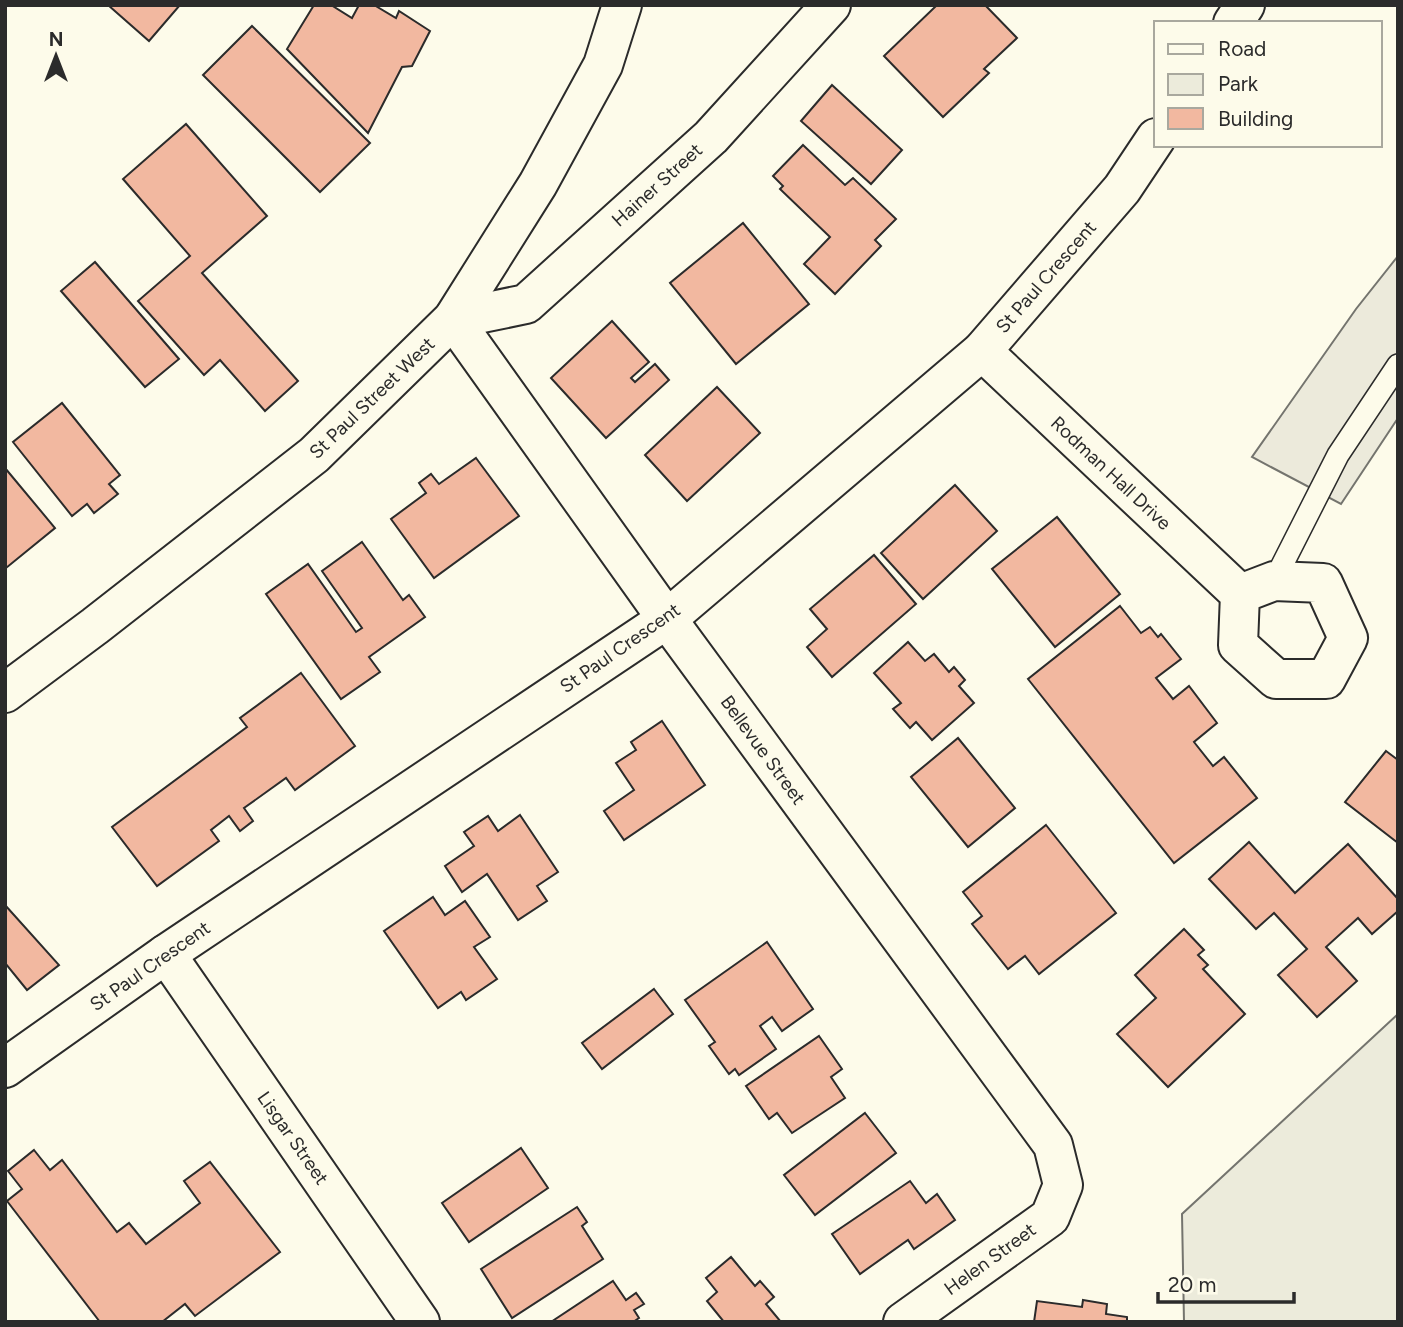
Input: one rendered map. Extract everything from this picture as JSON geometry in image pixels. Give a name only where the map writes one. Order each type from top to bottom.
[{"type":"street","name":"St Paul Street West","points":[[5,693],[314,455],[453,319],[538,184],[604,65],[622,5]]},
{"type":"street","name":"Hainer Street","points":[[453,319],[526,304],[711,136],[831,5]]},
{"type":"street","points":[[1235,21],[1245,5]]},
{"type":"street","name":"St Paul Crescent","points":[[5,1068],[166,954],[667,619],[982,351],[1122,189],[1154,141]]},
{"type":"street","name":"Bellevue Street","points":[[453,319],[667,619],[1053,1145],[1063,1185]]},
{"type":"street","name":"Rodman Hall Drive","points":[[982,351],[1257,588]]},
{"type":"street","name":"Lisgar Street","points":[[166,954],[420,1322]]},
{"type":"street","name":"Helen Street","points":[[903,1322],[1050,1217],[1063,1185]]},
{"type":"lane","points":[[1257,588],[1338,455],[1398,365]]},
{"type":"green space","points":[[1398,1014],[1398,1322],[1184,1322],[1182,1214]]},
{"type":"shaded area","points":[[1398,256],[1398,418],[1341,504],[1252,457],[1356,309]]},
{"type":"building","points":[[108,5],[180,5],[149,41]]},
{"type":"building","points":[[314,5],[331,5],[352,18],[359,5],[374,5],[396,18],[399,11],[430,31],[412,66],[402,67],[368,133],[287,49]]},
{"type":"building","points":[[937,5],[985,5],[1017,38],[984,69],[989,73],[943,117],[884,56]]},
{"type":"building","points":[[252,26],[370,143],[320,192],[203,75]]},
{"type":"building","points":[[832,85],[902,150],[871,184],[801,121]]},
{"type":"building","points":[[186,124],[267,216],[202,273],[298,381],[265,411],[220,360],[204,375],[138,301],[190,256],[123,179]]},
{"type":"building","points":[[803,145],[845,185],[853,178],[896,219],[875,240],[881,246],[835,294],[804,264],[830,237],[780,189],[783,186],[773,176]]},
{"type":"building","points":[[743,223],[809,304],[736,364],[670,283]]},
{"type":"building","points":[[95,262],[179,359],[145,387],[61,291]]},
{"type":"building","points":[[612,321],[649,362],[631,378],[635,382],[655,364],[669,380],[606,438],[551,378]]},
{"type":"building","points":[[717,387],[760,433],[687,501],[645,455]]},
{"type":"building","points":[[62,403],[120,475],[109,484],[118,494],[94,513],[87,504],[72,516],[13,442]]},
{"type":"building","points":[[476,458],[519,516],[434,578],[391,519],[426,493],[419,483],[431,474],[439,484]]},
{"type":"building","points":[[5,468],[55,528],[6,568],[5,567]]},
{"type":"building","points":[[955,485],[997,531],[923,599],[881,553]]},
{"type":"building","points":[[1057,517],[1120,594],[1055,647],[992,569]]},
{"type":"building","points":[[362,542],[403,600],[409,595],[425,617],[369,657],[380,672],[341,699],[266,594],[308,564],[356,632],[362,628],[322,571]]},
{"type":"building","points":[[874,555],[916,604],[832,677],[807,647],[827,629],[810,609]]},
{"type":"building","points":[[1120,606],[1141,633],[1150,627],[1158,637],[1161,634],[1181,659],[1156,678],[1173,699],[1189,686],[1217,723],[1194,742],[1213,766],[1224,757],[1257,798],[1174,863],[1028,679]]},
{"type":"building","points":[[908,642],[925,661],[934,654],[949,672],[954,667],[965,680],[959,686],[974,703],[932,740],[916,722],[910,728],[893,709],[901,703],[874,673]]},
{"type":"building","points":[[301,673],[355,746],[295,790],[286,778],[244,808],[253,821],[240,831],[229,816],[211,830],[219,841],[157,886],[112,827],[247,727],[240,718]]},
{"type":"building","points":[[662,721],[705,785],[624,840],[604,811],[634,790],[616,763],[636,750],[631,742]]},
{"type":"building","points":[[958,738],[1015,808],[968,847],[911,777]]},
{"type":"building","points":[[1386,751],[1398,760],[1398,843],[1345,802]]},
{"type":"building","points":[[520,815],[558,872],[537,886],[547,901],[518,920],[487,874],[462,892],[445,866],[474,846],[464,832],[488,816],[498,831]]},
{"type":"building","points":[[1046,825],[1116,913],[1039,974],[1025,956],[1008,969],[972,924],[982,916],[963,892]]},
{"type":"building","points":[[1249,842],[1295,893],[1348,844],[1398,899],[1398,911],[1372,934],[1358,918],[1326,947],[1357,981],[1317,1017],[1278,975],[1307,949],[1274,913],[1256,929],[1209,879]]},
{"type":"building","points":[[433,897],[445,915],[465,901],[490,937],[474,947],[497,979],[466,1000],[461,992],[438,1008],[384,931]]},
{"type":"building","points":[[5,905],[59,965],[27,990],[5,963]]},
{"type":"building","points":[[1184,929],[1204,950],[1198,955],[1208,965],[1203,969],[1245,1014],[1168,1087],[1117,1034],[1156,998],[1135,975]]},
{"type":"building","points":[[767,942],[813,1009],[782,1031],[772,1017],[760,1026],[776,1049],[739,1075],[735,1069],[729,1074],[709,1046],[715,1042],[685,1000]]},
{"type":"building","points":[[654,989],[673,1014],[602,1069],[582,1043]]},
{"type":"building","points":[[819,1036],[842,1069],[831,1077],[845,1098],[792,1133],[777,1113],[769,1119],[746,1086]]},
{"type":"building","points":[[865,1113],[896,1153],[815,1215],[784,1175]]},
{"type":"building","points":[[521,1148],[548,1188],[469,1242],[442,1203]]},
{"type":"building","points":[[34,1150],[50,1170],[62,1160],[117,1232],[129,1223],[146,1244],[200,1203],[184,1181],[210,1162],[280,1252],[195,1316],[185,1304],[162,1322],[100,1322],[7,1201],[22,1189],[8,1171]]},
{"type":"building","points":[[910,1181],[926,1203],[937,1194],[955,1220],[914,1249],[908,1240],[860,1274],[832,1234]]},
{"type":"building","points":[[577,1207],[587,1222],[582,1226],[603,1259],[512,1318],[481,1269]]},
{"type":"building","points":[[731,1257],[755,1286],[760,1281],[774,1297],[766,1304],[781,1322],[724,1322],[707,1301],[717,1292],[706,1278]]},
{"type":"building","points":[[613,1281],[626,1300],[636,1293],[644,1304],[634,1310],[639,1318],[633,1322],[551,1322]]},
{"type":"building","points":[[1083,1300],[1107,1304],[1106,1314],[1127,1317],[1127,1322],[1034,1322],[1037,1301],[1082,1307]]}]
